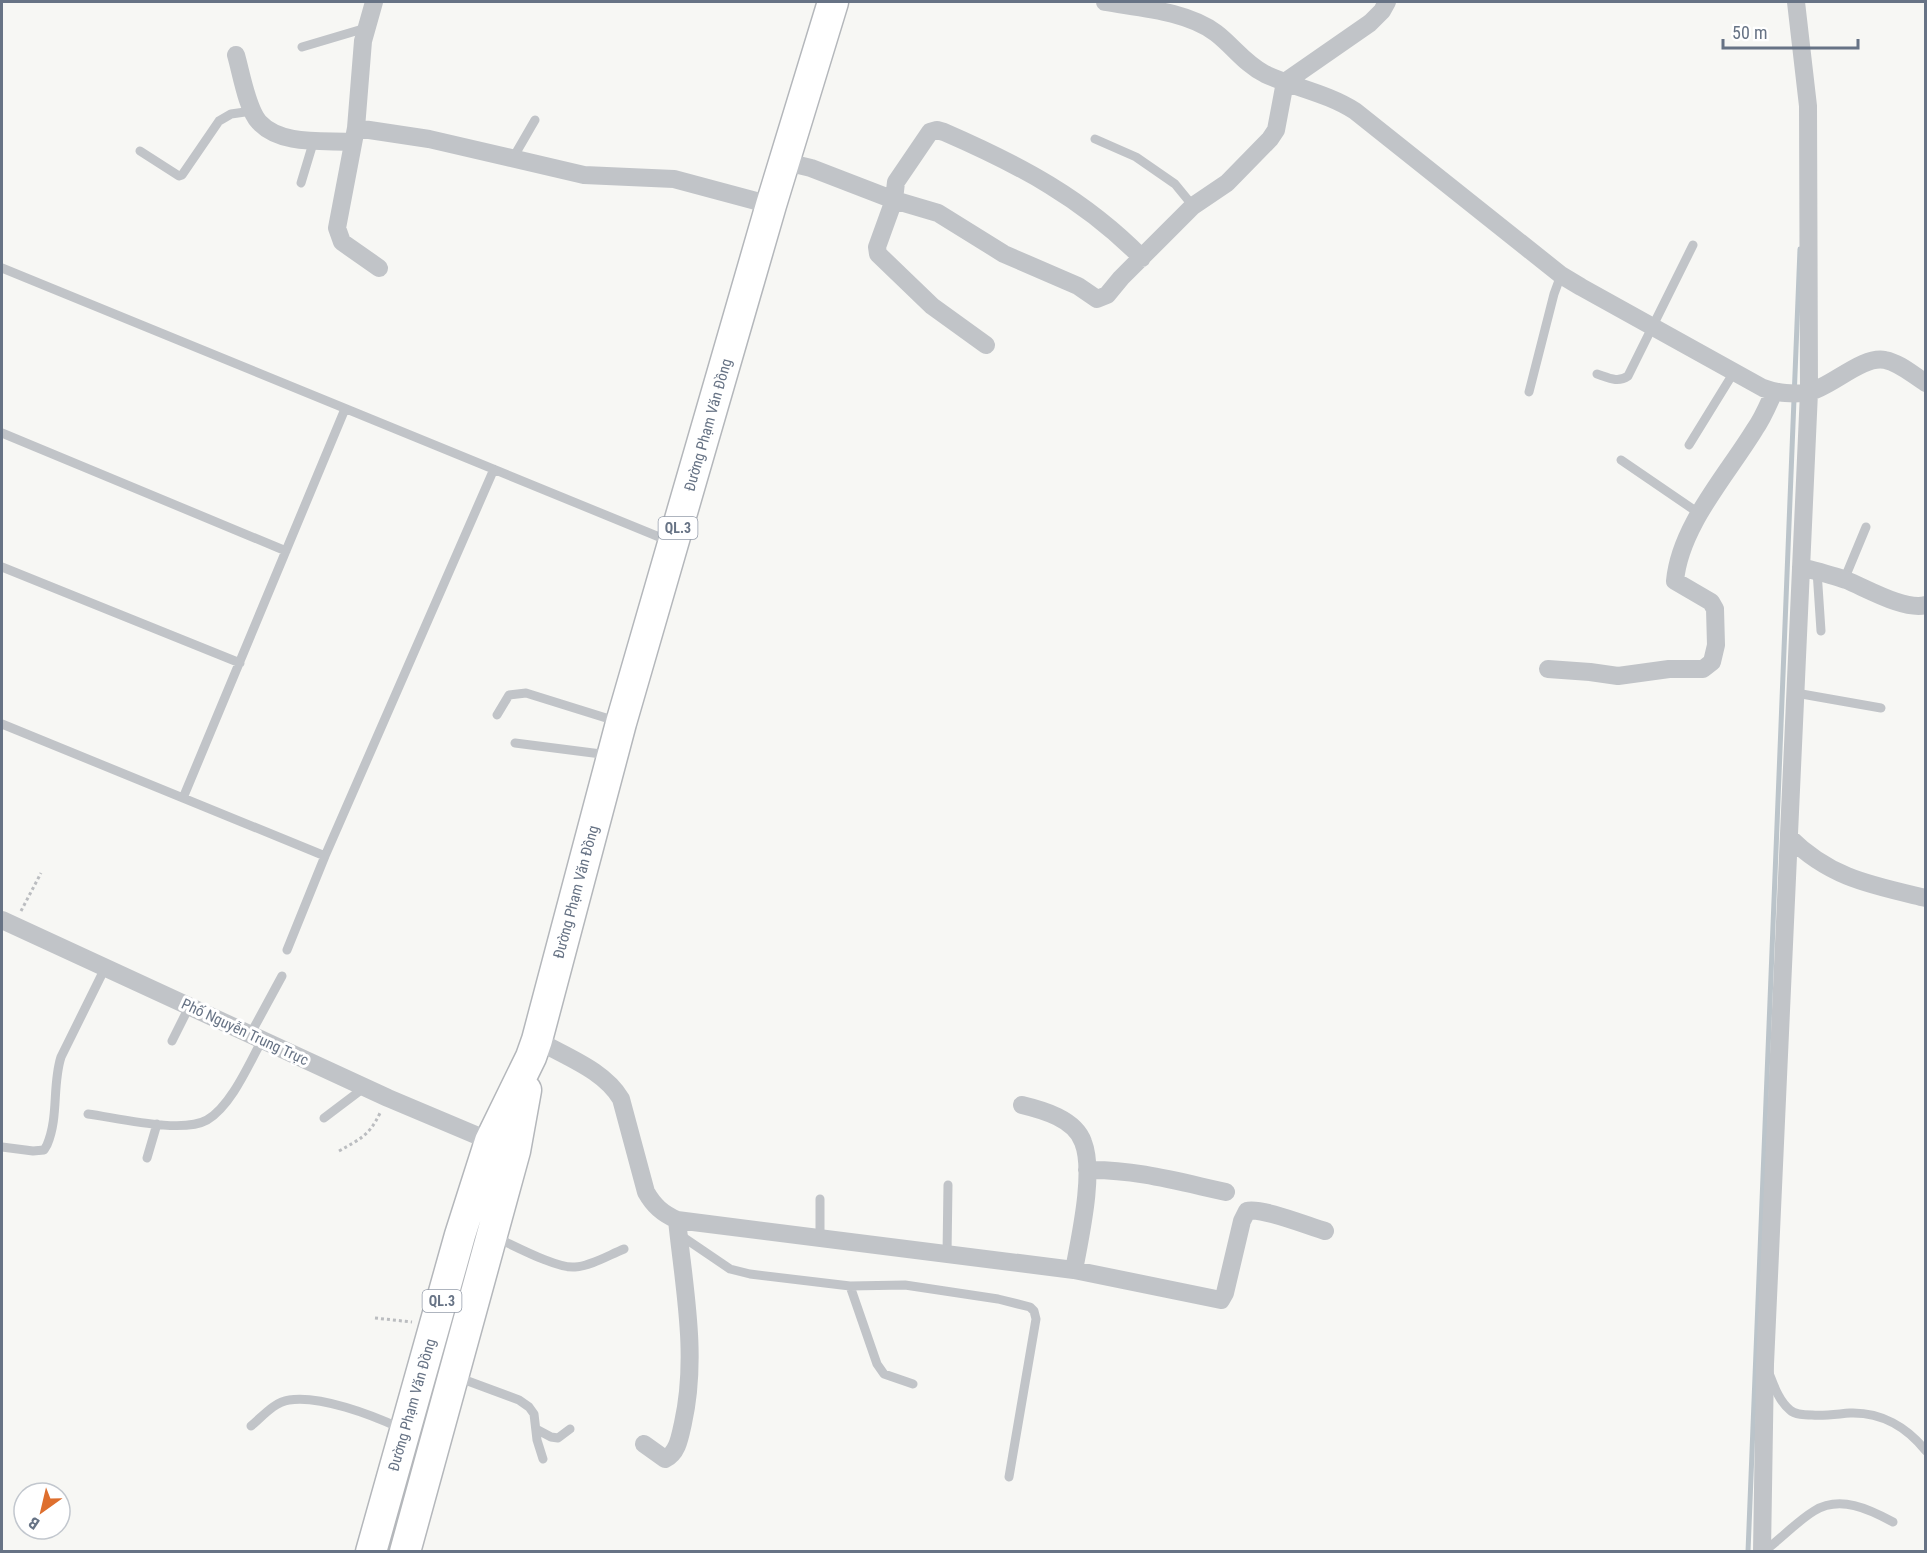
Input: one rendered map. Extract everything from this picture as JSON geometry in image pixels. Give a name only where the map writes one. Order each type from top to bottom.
[{"type":"highway","name":"Đường Phạm Văn Đồng","points":[[405,1551],[520,1132],[534,1049],[621,723],[771,205],[833,2]]},
{"type":"highway","name":"Đường Phạm Văn Đồng","points":[[371,1551],[434,1326],[490,1141],[534,1049]]},
{"type":"street","points":[[374,2],[366,28],[355,135],[337,228],[342,242],[379,268]]},
{"type":"street","points":[[1105,2],[1186,17],[1217,33],[1252,67],[1285,82],[1337,100],[1355,111],[1561,275],[1763,388],[1779,392],[1805,392],[1870,361],[1883,359],[1895,363],[1926,383]]},
{"type":"street","points":[[786,162],[811,168],[894,200],[939,213],[1004,254],[1078,286],[1097,299],[1107,295],[1193,206],[1227,183],[1270,139],[1276,130],[1285,82],[1370,23],[1387,2]]},
{"type":"street","points":[[1763,1551],[1765,1364],[1789,837],[1796,693],[1809,569],[1805,392],[1808,106],[1796,2]]},
{"type":"street","points":[[236,55],[252,111],[258,122],[286,138],[314,140],[355,135],[418,136],[584,175],[674,179],[771,205]]},
{"type":"street","points":[[986,345],[932,306],[878,254],[877,247],[894,200],[897,182],[930,132],[937,130],[1014,164],[1082,206],[1115,231],[1142,258]]},
{"type":"street","points":[[1548,669],[1618,676],[1669,669],[1703,669],[1712,662],[1716,645],[1715,609],[1712,602],[1675,581],[1676,568],[1700,514],[1779,392]]},
{"type":"street","points":[[1809,569],[1844,580],[1902,604],[1922,607],[1926,605]]},
{"type":"street","points":[[1789,837],[1805,853],[1846,877],[1926,898]]},
{"type":"street","name":"Phố Nguyễn Trung Trực","points":[[8,923],[388,1098],[490,1141]]},
{"type":"street","points":[[534,1049],[603,1077],[614,1087],[621,1099],[646,1192],[653,1204],[677,1227],[689,1318],[689,1396],[680,1438],[672,1454],[668,1458],[661,1458],[644,1444]]},
{"type":"street","points":[[1022,1105],[1044,1110],[1073,1128],[1083,1142],[1087,1170],[1084,1214],[1074,1270]]},
{"type":"street","points":[[1087,1170],[1134,1173],[1226,1192]]},
{"type":"street","points":[[677,1227],[820,1238],[1074,1270],[1221,1300],[1225,1293],[1242,1221],[1247,1210],[1264,1212],[1325,1231]]},
{"type":"lane","points":[[302,47],[366,28]]},
{"type":"lane","points":[[140,151],[179,176],[182,175],[219,121],[231,114],[252,111]]},
{"type":"lane","points":[[513,158],[535,120]]},
{"type":"lane","points":[[1095,139],[1136,157],[1175,184],[1193,206]]},
{"type":"lane","points":[[300,183],[314,140]]},
{"type":"lane","points":[[1597,374],[1616,380],[1622,380],[1628,376],[1693,245]]},
{"type":"lane","points":[[2,268],[674,543]]},
{"type":"lane","points":[[1528,392],[1561,275]]},
{"type":"lane","points":[[1689,445],[1734,372]]},
{"type":"lane","points":[[183,798],[345,409]]},
{"type":"lane","points":[[2,433],[286,551]]},
{"type":"lane","points":[[1621,460],[1700,514]]},
{"type":"lane","points":[[287,950],[325,856],[494,469]]},
{"type":"lane","points":[[1844,580],[1866,527]]},
{"type":"lane","points":[[2,567],[240,663]]},
{"type":"lane","points":[[1809,569],[1821,631]]},
{"type":"lane","points":[[497,716],[510,695],[526,693],[621,723]]},
{"type":"lane","points":[[1796,693],[1881,708]]},
{"type":"lane","points":[[2,724],[325,856]]},
{"type":"lane","points":[[515,743],[612,756]]},
{"type":"lane","points":[[2,1147],[44,1150],[47,1145],[54,1108],[56,1071],[105,968]]},
{"type":"lane","points":[[88,1114],[174,1127],[194,1125],[207,1120],[217,1112],[232,1092],[282,976]]},
{"type":"lane","points":[[172,1041],[189,1006]]},
{"type":"lane","points":[[324,1118],[364,1087]]},
{"type":"lane","points":[[147,1158],[157,1124]]},
{"type":"lane","points":[[947,1254],[948,1185]]},
{"type":"lane","points":[[820,1199],[820,1238]]},
{"type":"lane","points":[[677,1227],[730,1269],[750,1274],[850,1286],[905,1285],[1024,1304],[1034,1311],[1036,1319],[1009,1477]]},
{"type":"lane","points":[[492,1235],[553,1263],[573,1268],[624,1249]]},
{"type":"lane","points":[[850,1286],[877,1364],[884,1374],[913,1384]]},
{"type":"lane","points":[[1765,1364],[1778,1395],[1790,1411],[1809,1415],[1851,1413],[1877,1415],[1899,1426],[1916,1439],[1926,1451]]},
{"type":"lane","points":[[453,1375],[519,1400],[529,1407],[534,1414],[537,1440],[543,1459]]},
{"type":"lane","points":[[251,1426],[273,1407],[287,1400],[298,1400],[342,1406],[368,1413],[405,1430]]},
{"type":"lane","points":[[536,1429],[558,1438],[570,1428]]},
{"type":"lane","points":[[1763,1551],[1815,1510],[1828,1506],[1851,1504],[1872,1510],[1893,1521]]},
{"type":"path","points":[[8,923],[41,873]]},
{"type":"path","points":[[339,1151],[364,1137],[373,1129],[388,1098]]},
{"type":"path","points":[[375,1318],[434,1326]]},
{"type":"waterway","points":[[1748,1552],[1800,249]]}]
